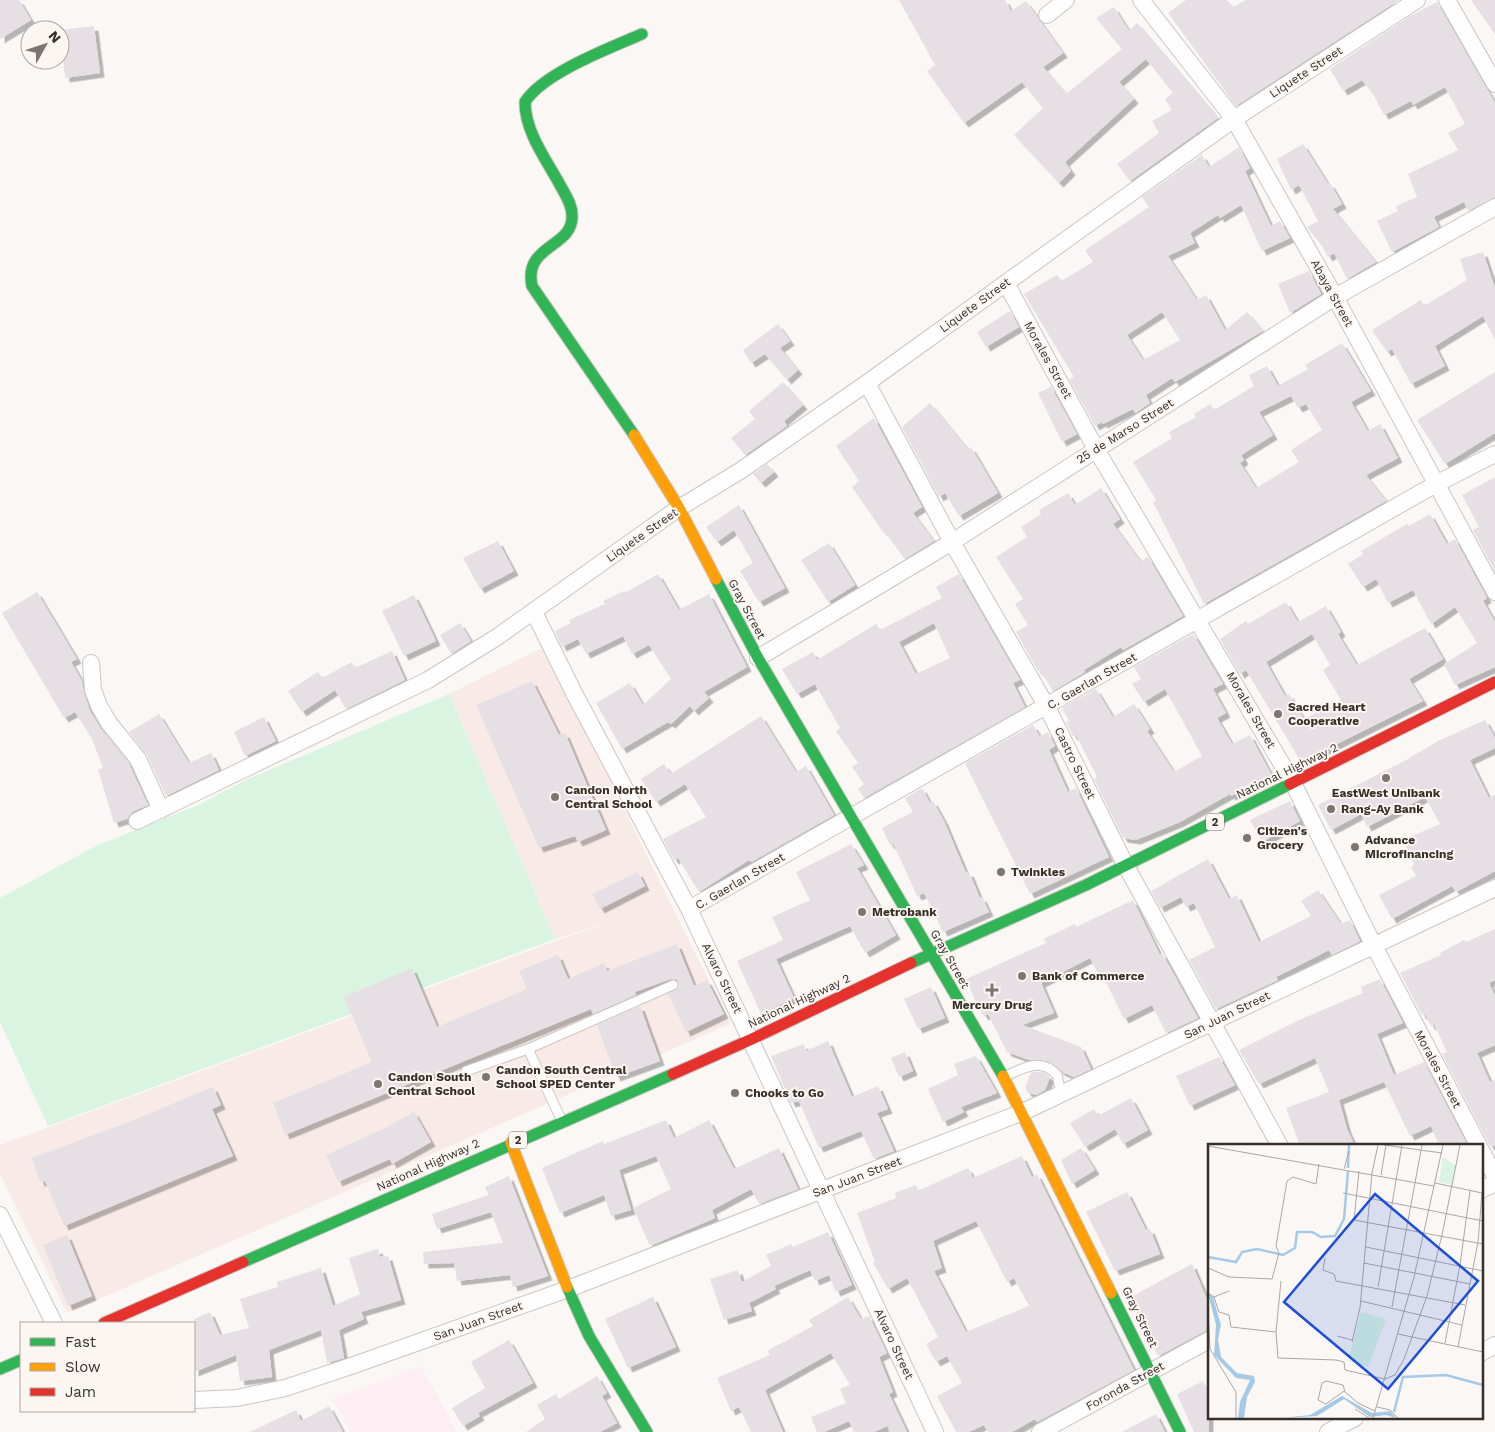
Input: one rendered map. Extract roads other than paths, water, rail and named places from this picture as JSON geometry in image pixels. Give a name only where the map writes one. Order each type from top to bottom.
[{"type":"main road","name":"Gray Street","points":[[642,34],[554,77],[528,94],[525,102],[526,116],[538,144],[573,212],[570,227],[534,260],[528,270],[528,276],[532,286],[622,416],[679,508],[758,658],[1004,1077],[1180,1432]]},
{"type":"main road","name":"National Highway 2","points":[[106,1322],[752,1039],[931,954],[1126,866],[1495,682]]},
{"type":"main road","points":[[511,1143],[568,1289],[589,1336],[647,1432]]},
{"type":"main road","points":[[0,1370],[20,1360]]},
{"type":"street","points":[[1047,15],[1066,0]]},
{"type":"street","name":"Liquete Street","points":[[137,821],[428,680],[468,657],[679,508],[740,471],[867,383],[1234,119],[1418,0]]},
{"type":"street","points":[[1447,0],[1495,84]]},
{"type":"street","name":"Abaya Street","points":[[1149,3],[1234,119],[1335,297],[1495,592]]},
{"type":"street","name":"25 de Marso Street","points":[[758,658],[952,542],[1096,448],[1335,297],[1495,207]]},
{"type":"street","name":"Morales Street","points":[[1006,283],[1096,448],[1293,783],[1373,944],[1478,1144]]},
{"type":"street","name":"Castro Street","points":[[867,383],[952,542],[1047,707],[1126,866],[1279,1144]]},
{"type":"street","name":"C. Gaerlan Street","points":[[690,910],[1436,484],[1495,454]]},
{"type":"street","name":"Alvaro Street","points":[[534,612],[574,693],[690,910],[935,1432]]},
{"type":"street","points":[[91,663],[93,690],[98,706],[138,759],[161,810]]},
{"type":"street","name":"San Juan Street","points":[[195,1400],[237,1398],[285,1388],[568,1289],[1023,1112],[1214,1023],[1373,944],[1495,888]]},
{"type":"street","points":[[1482,1152],[1495,1176]]},
{"type":"street","points":[[1482,1190],[1495,1183]]},
{"type":"street","points":[[0,1215],[54,1322]]},
{"type":"street","name":"Foronda Street","points":[[1040,1432],[1208,1341]]},
{"type":"street","points":[[1482,1352],[1495,1345]]},
{"type":"street","points":[[1328,1432],[1351,1420]]},
{"type":"lane","points":[[466,1070],[528,1049],[674,985]]},
{"type":"lane","points":[[528,1049],[562,1122]]},
{"type":"lane","points":[[1004,1077],[1031,1065],[1043,1066],[1057,1075],[1061,1093]]},
{"type":"place","name":"Sacred Heart Cooperative","points":[[1278,714]]},
{"type":"place","name":"EastWest Unibank","points":[[1386,778]]},
{"type":"place","name":"Candon North Central School","points":[[555,797]]},
{"type":"place","name":"Rang-Ay Bank","points":[[1331,809]]},
{"type":"place","name":"Citizen's Grocery","points":[[1247,838]]},
{"type":"place","name":"Advance Microfinancing","points":[[1355,847]]},
{"type":"place","name":"Twinkles","points":[[1001,872]]},
{"type":"place","name":"Metrobank","points":[[862,912]]},
{"type":"place","name":"Bank of Commerce","points":[[1022,976]]},
{"type":"place","name":"Mercury Drug","points":[[992,990]]},
{"type":"place","name":"Candon South Central School SPED Center","points":[[486,1077]]},
{"type":"place","name":"Candon South Central School","points":[[378,1084]]},
{"type":"place","name":"Chooks to Go","points":[[735,1093]]}]
